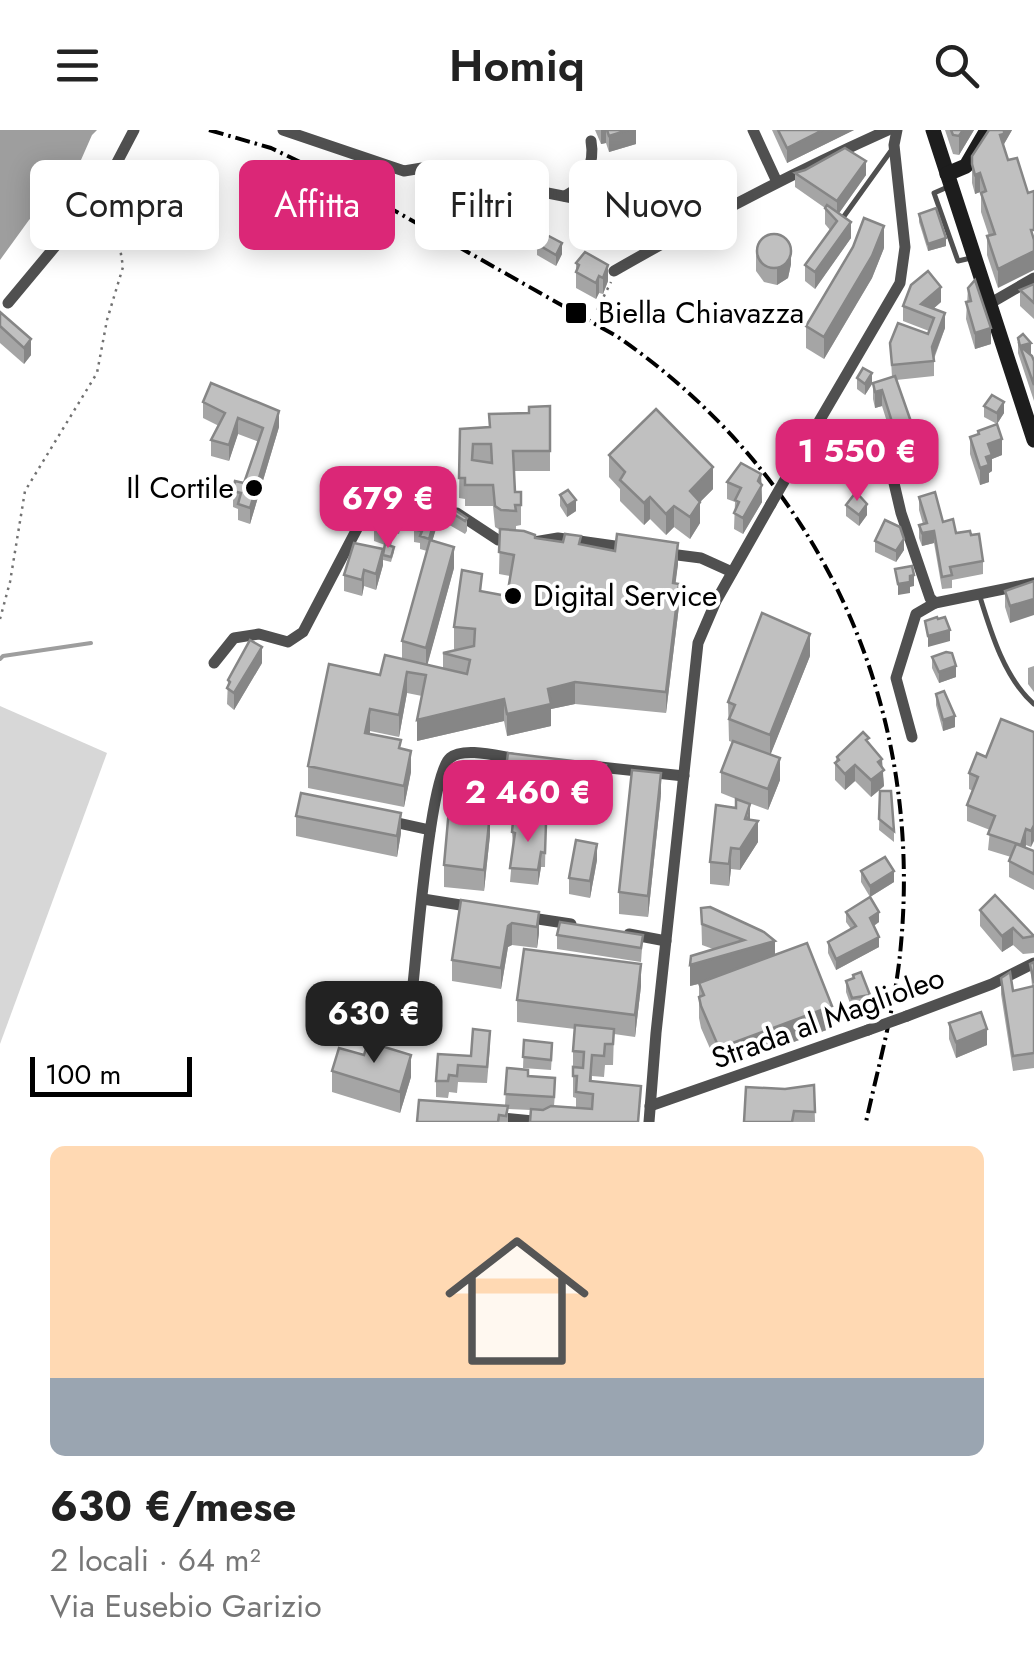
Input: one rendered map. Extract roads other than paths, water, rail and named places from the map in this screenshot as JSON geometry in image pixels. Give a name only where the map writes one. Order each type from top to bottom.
[{"type":"main road","points":[[933,130],[1034,440]]},
{"type":"main road","points":[[949,180],[966,166],[987,130]]},
{"type":"street","points":[[8,303],[103,190],[134,130]]},
{"type":"street","points":[[283,130],[404,171],[422,168],[569,197]]},
{"type":"street","points":[[753,130],[778,182]]},
{"type":"street","points":[[737,203],[848,146],[888,130]]},
{"type":"street","points":[[650,1122],[698,642],[732,572],[900,283],[905,248],[894,145],[897,130]]},
{"type":"street","points":[[565,196],[576,191],[591,166],[591,142]]},
{"type":"street","points":[[614,271],[650,250]]},
{"type":"street","points":[[989,304],[1034,278]]},
{"type":"street","points":[[886,449],[901,512],[934,603]]},
{"type":"street","points":[[214,662],[234,638],[259,634],[288,642],[303,632],[370,502],[389,487],[437,500],[498,540],[536,542],[558,538],[701,558],[732,572]]},
{"type":"street","points":[[912,736],[896,678],[916,614],[934,603],[1034,584]]},
{"type":"street","points":[[413,984],[430,830],[442,768],[451,756],[464,753],[537,761]]},
{"type":"street","points":[[574,765],[684,776]]},
{"type":"street","points":[[375,818],[430,830]]},
{"type":"street","points":[[423,899],[479,908]]},
{"type":"street","points":[[516,915],[591,928]]},
{"type":"street","points":[[610,931],[666,941]]},
{"type":"street","name":"Strada al Maglioleo","points":[[650,1106],[907,1016],[992,984],[1034,963]]},
{"type":"street","points":[[474,1115],[543,1122]]},
{"type":"lane","points":[[842,219],[894,145]]},
{"type":"lane","points":[[979,594],[991,634],[1023,694],[1034,704]]},
{"type":"waterway","points":[[0,659],[91,643]]},
{"type":"railway","points":[[209,130],[271,148],[358,190],[618,337],[689,393],[750,456],[802,526],[843,602],[874,682],[894,766],[903,854],[901,944],[891,1011],[866,1122]]},
{"type":"place","name":"Biella Chiavazza","points":[[576,313]]},
{"type":"place","name":"Il Cortile","points":[[254,488]]},
{"type":"place","name":"Digital Service","points":[[513,596]]}]
